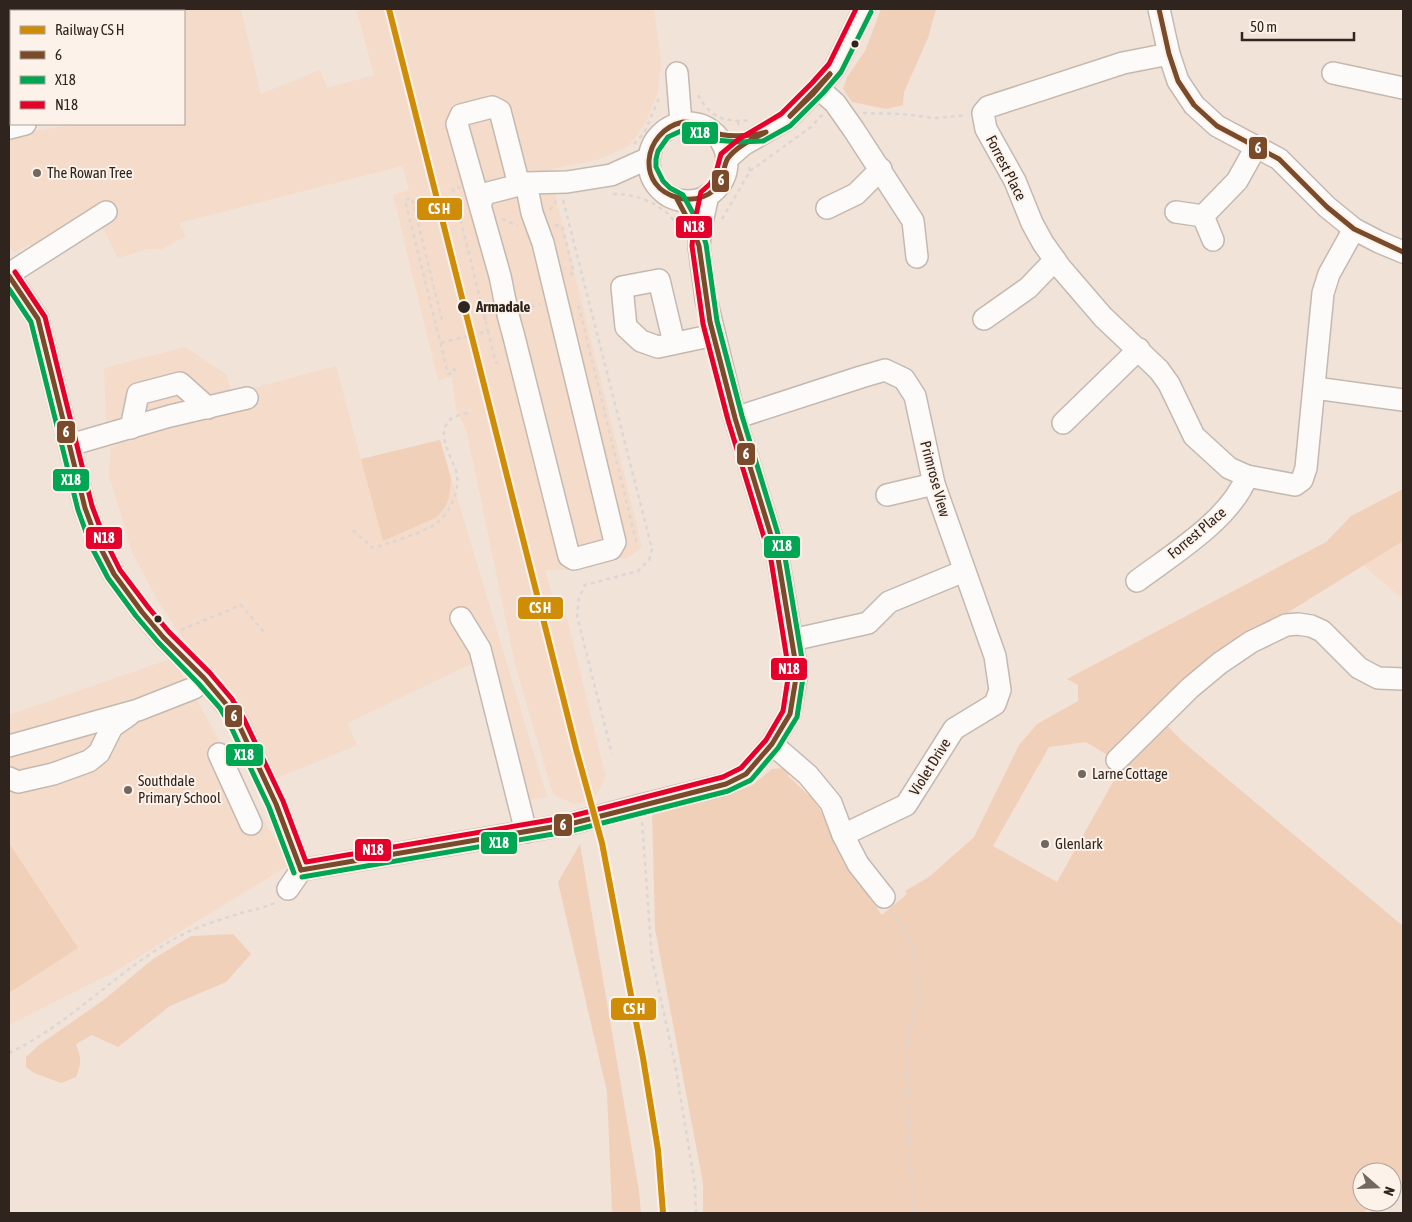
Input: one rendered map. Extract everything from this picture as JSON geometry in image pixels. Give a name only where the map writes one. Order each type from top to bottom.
[{"type":"street","points":[[609,185],[639,153],[651,148],[656,139],[667,129],[681,123],[693,122],[705,126],[715,133],[741,140],[761,134],[786,120],[818,88],[834,68],[854,33],[864,9]]},
{"type":"street","points":[[1159,9],[1169,54],[1178,81],[1194,105],[1217,126],[1279,159],[1327,207],[1354,229],[1403,252]]},
{"type":"street","points":[[983,113],[988,108],[1122,64],[1169,54]]},
{"type":"street","points":[[677,73],[681,123]]},
{"type":"street","points":[[1333,73],[1403,88]]},
{"type":"street","points":[[818,88],[835,103],[914,221],[917,256]]},
{"type":"street","points":[[492,107],[500,111],[543,243],[569,357],[602,483],[615,542],[611,549],[574,559],[569,556],[513,334],[506,313],[500,276],[482,209],[457,124],[461,115],[492,107]]},
{"type":"street","name":"Forrest Place","points":[[983,113],[984,125],[990,138],[1015,181],[1036,230],[1055,260],[1103,317],[1139,349],[1159,370],[1169,384],[1194,436],[1222,463],[1247,476],[1295,485],[1302,480],[1306,468],[1323,294],[1329,274],[1354,229]]},
{"type":"street","points":[[639,153],[657,186],[666,194],[677,199],[698,200],[716,189],[726,170],[727,159],[725,150],[715,133]]},
{"type":"street","points":[[727,159],[741,140]]},
{"type":"street","points":[[1203,216],[1237,181],[1256,147]]},
{"type":"street","points":[[827,208],[856,194],[881,170]]},
{"type":"street","points":[[482,209],[484,194],[523,184],[567,182],[657,186]]},
{"type":"street","points":[[538,230],[540,209],[547,197],[567,182]]},
{"type":"street","points":[[288,889],[301,870],[570,824],[726,784],[746,774],[772,744],[790,714],[797,672],[778,558],[735,418],[706,300],[698,234],[708,195]]},
{"type":"street","points":[[677,199],[698,234]]},
{"type":"street","points":[[106,212],[9,275],[38,320],[85,508],[98,543],[114,574],[142,612],[163,637],[204,678],[226,704],[238,723],[276,804],[301,870]]},
{"type":"street","points":[[1176,212],[1203,216]]},
{"type":"street","points":[[1203,216],[1213,240]]},
{"type":"street","points":[[984,319],[1028,288],[1055,260]]},
{"type":"street","points":[[674,343],[714,335]]},
{"type":"street","points":[[1063,423],[1139,349]]},
{"type":"street","name":"Primrose View","points":[[735,418],[861,376],[885,370],[904,379],[915,396],[934,484],[964,571]]},
{"type":"street","points":[[130,428],[138,394],[180,383],[208,408]]},
{"type":"street","points":[[1315,388],[1403,400]]},
{"type":"street","points":[[70,445],[247,398]]},
{"type":"street","name":"Forrest Place","points":[[1137,581],[1194,538],[1221,514],[1236,499],[1247,476]]},
{"type":"street","points":[[887,495],[934,484]]},
{"type":"street","points":[[792,640],[868,623],[889,602],[964,571]]},
{"type":"street","name":"Violet Drive","points":[[843,836],[906,805],[954,728],[995,704],[1000,690],[995,656],[964,571]]},
{"type":"street","points":[[462,618],[480,649],[526,832]]},
{"type":"street","points":[[1117,760],[1190,688],[1220,662],[1251,642],[1286,625],[1311,626],[1322,631],[1358,668],[1378,678],[1403,679]]},
{"type":"street","points":[[9,746],[138,710],[194,688],[204,678]]},
{"type":"street","points":[[9,778],[18,782],[53,774],[89,761],[99,754],[112,727],[138,710]]},
{"type":"street","points":[[772,744],[808,775],[831,803],[843,836],[858,864],[884,897]]},
{"type":"street","points":[[219,754],[251,824]]},
{"type":"street","points":[[231,779],[258,765]]},
{"type":"path","points":[[609,185],[626,194],[648,201],[667,213],[680,231],[698,234],[721,221],[750,172],[738,121],[728,121],[714,114],[704,105],[696,91],[679,100],[660,95],[644,133],[639,153]]},
{"type":"path","points":[[835,103],[864,113],[902,114],[935,118],[983,113]]},
{"type":"path","points":[[460,187],[453,189],[496,363],[501,362],[499,353]]},
{"type":"path","points":[[442,320],[412,198],[405,200],[448,374],[455,372],[452,364]]},
{"type":"path","points":[[482,209],[531,231],[538,230]]},
{"type":"path","points":[[506,313],[556,300]]},
{"type":"path","points":[[441,343],[488,331]]},
{"type":"path","points":[[353,530],[373,548],[397,541],[435,525],[447,513],[456,495],[456,473],[444,439],[446,425],[453,417],[470,412]]},
{"type":"path","points":[[163,637],[241,605],[264,632]]},
{"type":"path","points":[[641,805],[652,959],[675,1064],[695,1185],[696,1213]]},
{"type":"path","points":[[9,1053],[74,1012],[123,973],[175,938],[244,912],[262,909],[278,901],[288,889]]},
{"type":"path","points":[[884,897],[911,943],[920,993],[906,1046],[914,1213]]},
{"type":"shaded area","points":[[9,9],[127,9],[10,10],[9,118]]},
{"type":"shaded area","points":[[241,9],[261,94],[320,70],[327,88],[374,75],[356,9],[654,9],[661,62],[658,92],[645,124],[632,142],[625,148],[597,160],[549,170],[642,547],[626,559],[618,557],[569,570],[545,570],[553,597],[566,615],[606,777],[593,800],[573,804],[553,794],[515,664],[467,433],[456,408],[452,377],[438,380],[393,195],[409,190],[402,166],[179,223],[186,236],[162,249],[148,249],[118,258],[102,227],[41,262],[28,244],[15,252],[9,248],[9,138],[27,132],[71,125],[185,125],[185,10],[181,10]]},
{"type":"shaded area","points":[[881,9],[936,9],[928,38],[904,92],[903,105],[886,109],[852,102],[843,89],[847,77],[865,51]]},
{"type":"shaded area","points":[[185,347],[227,375],[231,394],[336,366],[361,459],[440,440],[547,797],[529,800],[527,790],[505,794],[473,663],[348,723],[357,745],[271,781],[243,717],[186,643],[158,601],[132,552],[109,475],[111,447],[117,445],[112,420],[106,421],[104,368]]},
{"type":"shaded area","points":[[440,440],[451,479],[449,497],[445,507],[437,517],[383,541],[361,459]]},
{"type":"shaded area","points":[[1403,489],[1403,541],[1213,659],[1109,756],[1086,742],[1049,747],[993,846],[1057,882],[1123,764],[1165,723],[1182,741],[1403,926],[1403,1188],[1402,1162],[1352,1162],[1352,1212],[1364,1212],[1362,1213],[703,1213],[703,1183],[655,929],[652,812],[706,800],[751,786],[772,769],[783,768],[791,771],[788,776],[814,800],[832,830],[843,862],[882,915],[907,894],[905,891],[929,877],[974,837],[1019,745],[1037,724],[1078,701],[1078,685],[1067,679],[1326,542],[1351,516]]},
{"type":"shaded area","points":[[1403,541],[1403,599],[1363,565]]},
{"type":"shaded area","name":"Southdale Primary School","points":[[173,658],[289,865],[116,971],[9,1025],[9,715]]},
{"type":"shaded area","points":[[9,843],[78,948],[9,993]]},
{"type":"shaded area","points":[[580,844],[639,1191],[641,1213],[612,1213],[607,1092],[558,882]]},
{"type":"shaded area","points":[[233,934],[251,954],[226,982],[170,1006],[118,1047],[92,1035],[76,1044],[80,1060],[76,1077],[61,1083],[34,1073],[26,1067],[26,1057],[39,1045],[105,999],[153,959],[191,936]]},
{"type":"transit line","points":[[389,9],[576,749],[602,843],[643,1058],[658,1150],[663,1213]]},
{"type":"transit line","name":"N18","points":[[15,272],[45,317],[92,506],[105,540],[120,570],[148,607],[232,699],[244,719],[283,801],[306,862],[568,817],[723,777],[741,768],[766,740],[783,711],[789,672],[771,560],[728,420],[703,324],[692,246],[694,225],[701,192],[710,184],[715,176],[721,154],[739,139],[781,114],[812,83],[829,64],[856,9]]},
{"type":"transit line","name":"6","points":[[1159,9],[1169,54],[1178,81],[1194,105],[1217,126],[1279,159],[1327,207],[1354,229],[1403,252]]},
{"type":"transit line","name":"X18","points":[[302,877],[571,831],[728,791],[751,780],[778,748],[797,717],[804,671],[785,557],[742,416],[717,321],[706,244],[700,226],[683,195],[670,188],[663,181],[656,167],[656,159],[658,151],[668,137],[683,130],[702,133],[714,140],[739,142],[763,141],[790,126],[841,72],[871,12]]},
{"type":"transit line","name":"6","points":[[790,116],[830,74]]},
{"type":"transit line","name":"6","points":[[790,116],[830,74]]},
{"type":"transit line","name":"6","points":[[683,122],[696,124],[718,134],[732,136],[766,132],[746,143],[732,154],[727,160],[721,180],[714,190],[703,197],[685,199],[665,192],[655,183],[650,172],[649,160],[652,147],[659,136],[669,127],[683,122]]},
{"type":"transit line","name":"6","points":[[301,870],[570,824],[726,784],[746,774],[772,744],[790,714],[797,672],[778,558],[735,418],[710,322],[699,246],[693,229],[677,199]]},
{"type":"transit line","name":"6","points":[[9,276],[38,319],[85,508],[98,543],[114,574],[142,612],[163,637],[204,678],[226,704],[238,723],[276,804],[301,870]]},
{"type":"transit line","name":"X18","points":[[9,289],[31,322],[78,510],[91,546],[108,578],[136,616],[220,708],[269,807],[294,873]]},
{"type":"place","name":"The Rowan Tree","points":[[37,173]]},
{"type":"place","name":"Armadale","points":[[464,307]]},
{"type":"place","name":"Larne Cottage","points":[[1082,774]]},
{"type":"place","name":"Southdale Primary School","points":[[128,790]]},
{"type":"place","name":"Glenlark","points":[[1045,844]]}]
